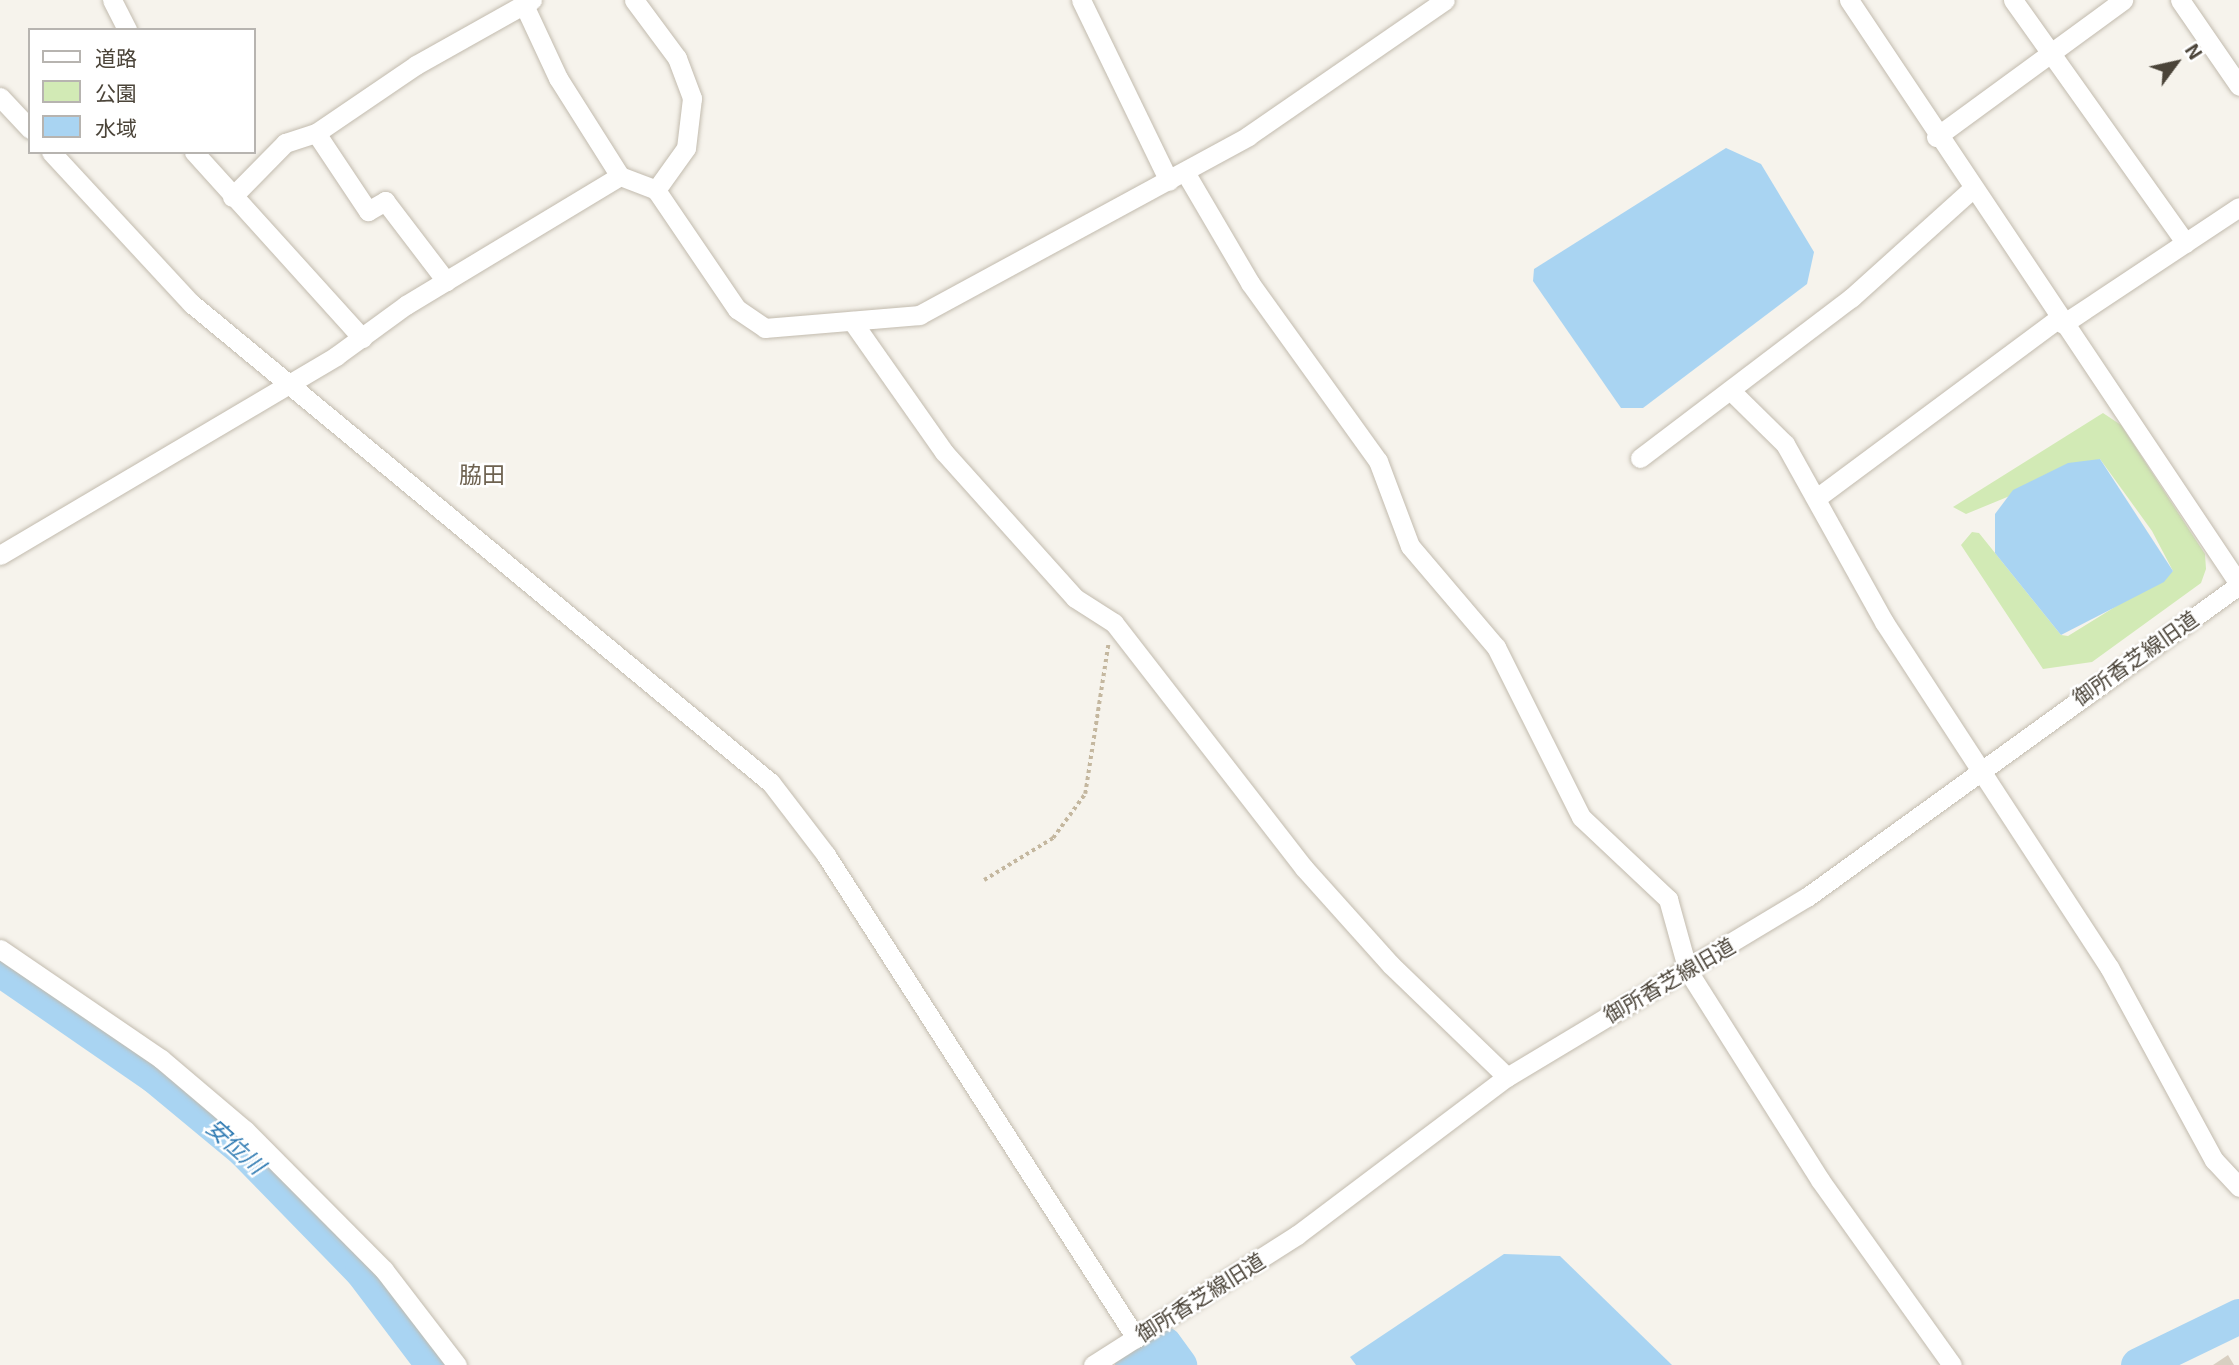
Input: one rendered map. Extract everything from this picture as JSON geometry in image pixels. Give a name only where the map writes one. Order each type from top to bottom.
[{"type":"street","points":[[112,0],[126,28]]},
{"type":"street","points":[[634,0],[677,58],[692,98],[686,148],[656,190]]},
{"type":"street","points":[[1081,0],[1177,177],[1378,461],[1410,546],[1496,647],[1581,817],[1668,899],[1688,971],[1820,1180],[1952,1365]]},
{"type":"street","points":[[232,197],[285,143],[316,133],[416,65],[528,2],[558,78],[620,176],[656,190],[751,320],[765,328],[852,321],[941,308],[1177,177],[1321,90],[1445,0]]},
{"type":"street","points":[[1849,0],[1971,190],[2239,585]]},
{"type":"street","points":[[2013,0],[2052,50],[2186,243]]},
{"type":"street","points":[[1936,137],[2123,0]]},
{"type":"street","points":[[2180,0],[2239,86]]},
{"type":"street","points":[[0,97],[28,127]]},
{"type":"street","points":[[316,133],[368,211],[385,201],[446,281]]},
{"type":"street","points":[[53,154],[192,304],[771,783],[826,855],[1136,1338]]},
{"type":"street","points":[[196,154],[362,338]]},
{"type":"street","points":[[0,555],[288,384],[446,281],[620,176]]},
{"type":"street","points":[[1640,458],[1732,392],[1852,298],[1971,190]]},
{"type":"street","points":[[1818,497],[2061,321],[2239,207]]},
{"type":"street","points":[[852,321],[944,452],[1075,598],[1114,622],[1304,868],[1391,965],[1507,1077]]},
{"type":"street","points":[[1732,392],[1785,444],[1818,497],[1884,622],[2109,967],[2214,1160],[2239,1187]]},
{"type":"street","name":"御所香芝線旧道","points":[[1093,1365],[1297,1236],[1507,1077],[1688,971],[1807,897],[2239,585]]},
{"type":"street","points":[[0,948],[161,1059],[245,1130],[384,1270],[457,1365]]},
{"type":"path","points":[[984,880],[1053,838],[1085,794],[1114,622]]},
{"type":"green space","points":[[2103,413],[2121,425],[2205,554],[2206,569],[2201,583],[2092,662],[2043,669],[1961,545],[1972,532],[1979,533],[2061,635],[2068,636],[2173,571],[2152,531],[2100,459],[1966,514],[1953,507]]},
{"type":"water","points":[[1726,148],[1761,164],[1814,252],[1807,284],[1643,408],[1621,408],[1533,281],[1534,269]]},
{"type":"water","points":[[2100,459],[2173,571],[2164,582],[2061,635],[1995,553],[1995,514],[2013,490],[2068,463]]},
{"type":"water","points":[[1504,1254],[1560,1256],[1672,1365],[1356,1365],[1350,1357]]},
{"type":"building","points":[[2228,1355],[2234,1365],[2213,1365]]},
{"type":"waterway","name":"安位川","points":[[0,969],[155,1076],[244,1150],[362,1271],[433,1365]]},
{"type":"waterway","name":"安位川","points":[[2138,1365],[2239,1316]]},
{"type":"waterway","name":"安位川","points":[[1132,1365],[1164,1344],[1179,1365]]},
{"type":"district","name":"脇田","points":[[482,474]]}]
